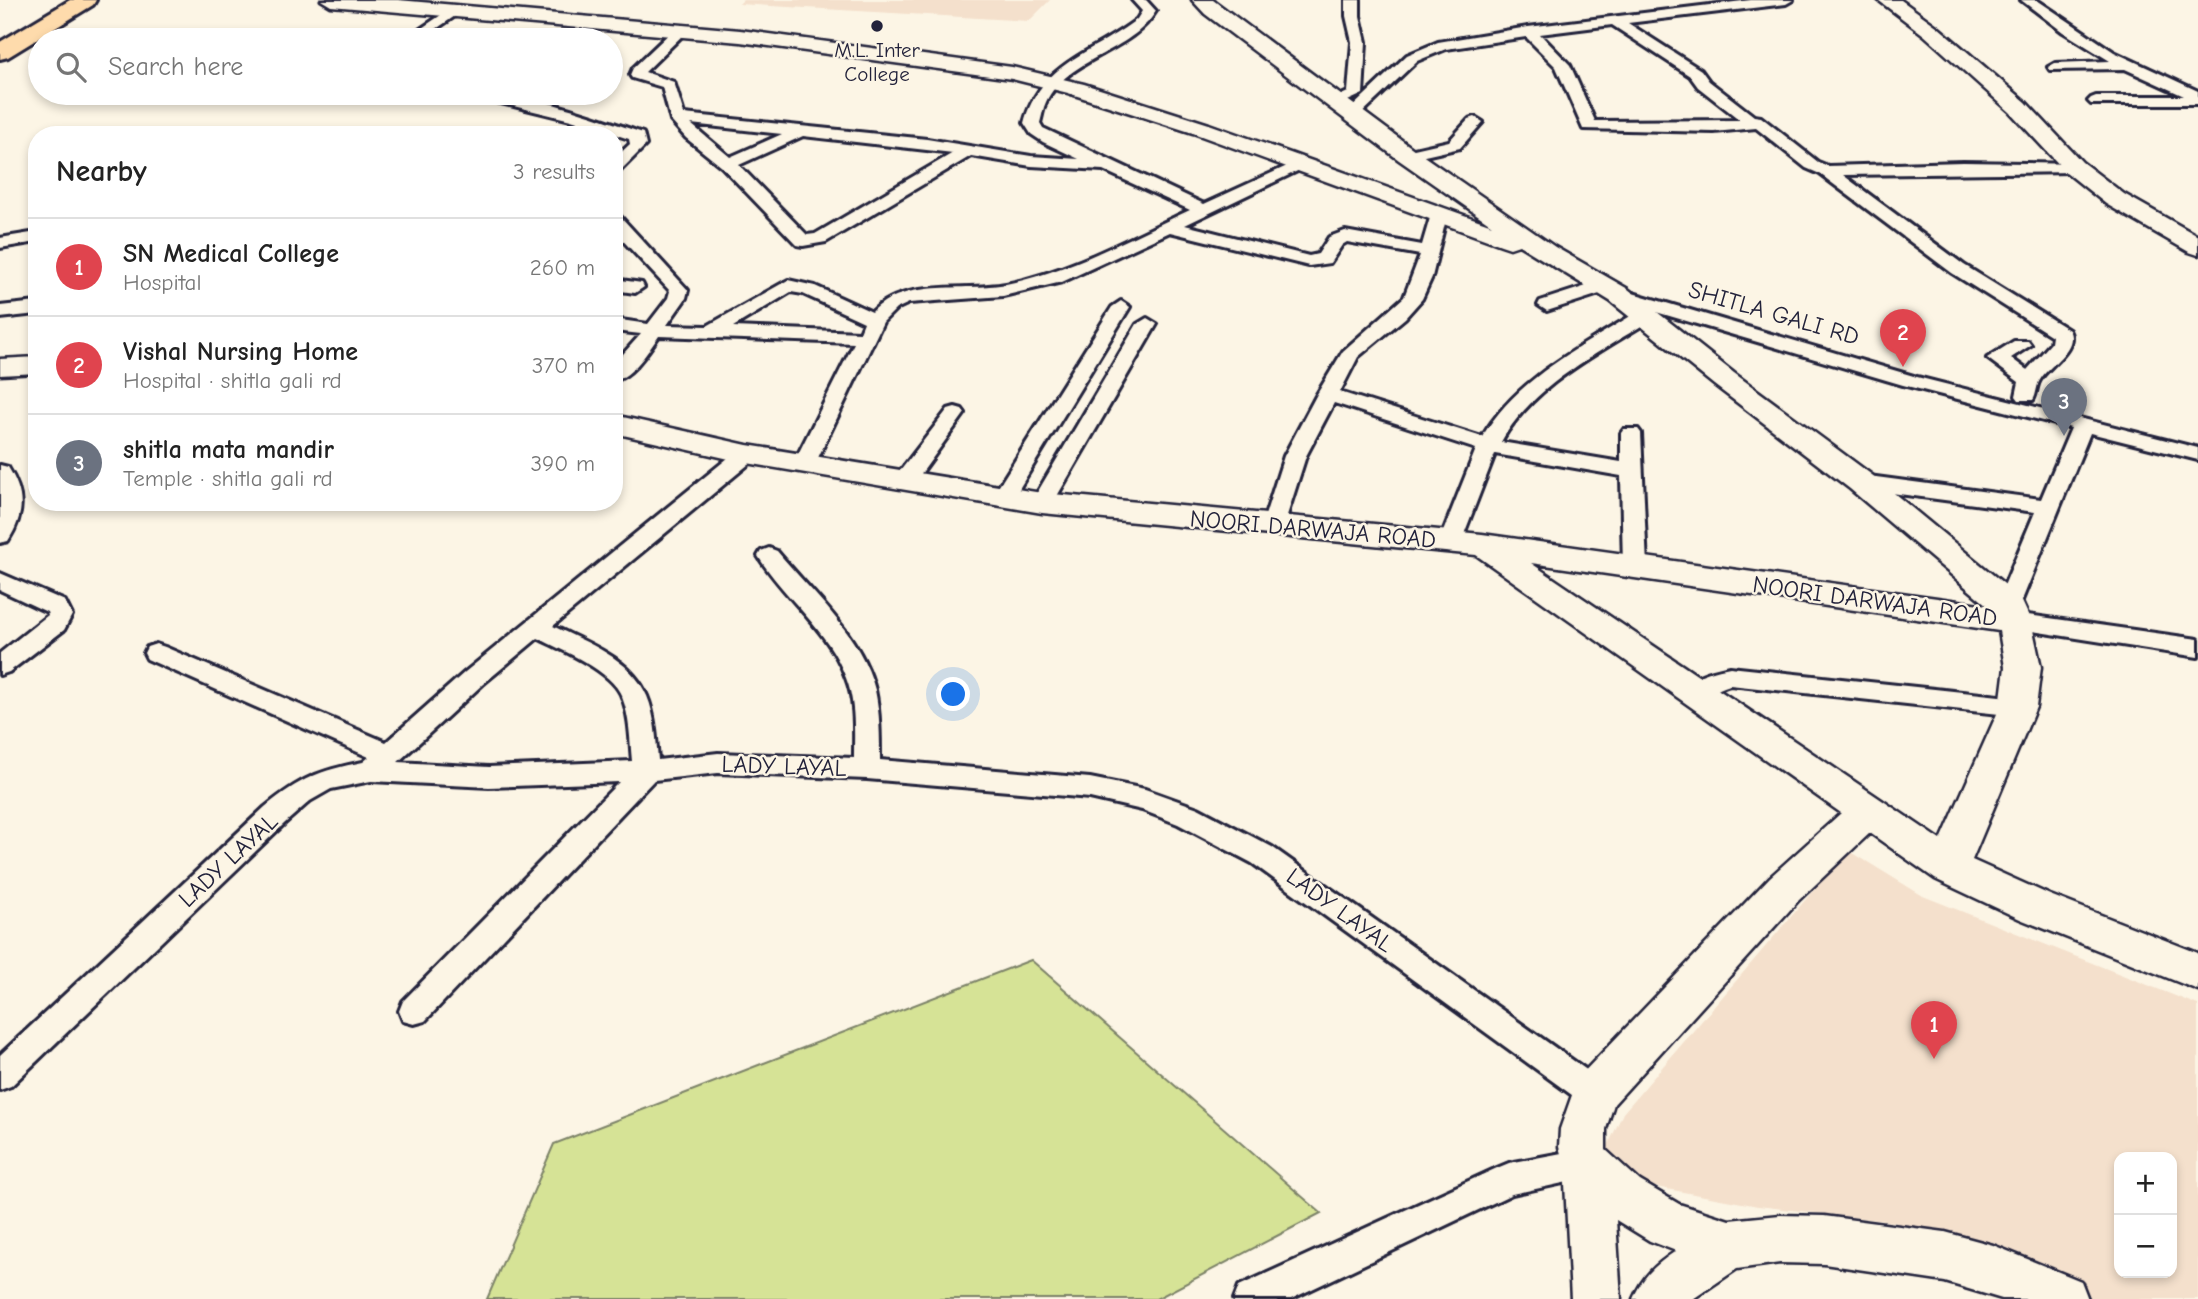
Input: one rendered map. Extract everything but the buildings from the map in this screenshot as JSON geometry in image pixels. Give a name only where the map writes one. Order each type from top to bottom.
[{"type":"highway","points":[[0,39],[62,0]]},
{"type":"highway","points":[[39,28],[84,0]]},
{"type":"highway","points":[[0,52],[28,35]]},
{"type":"street","points":[[331,0],[681,30],[992,69],[1052,82],[1304,164],[1438,215],[1546,252]]},
{"type":"street","points":[[1139,0],[1149,11],[1142,23],[1090,53],[1052,82],[1032,110],[1032,123],[1037,131],[1202,209]]},
{"type":"street","points":[[1202,0],[1407,155],[1546,252],[1612,291],[1861,482],[2011,613],[2198,648]]},
{"type":"street","points":[[1343,108],[1355,94],[1359,42],[1353,16],[1353,0]]},
{"type":"street","points":[[1343,108],[1417,55],[1443,45],[1528,31],[1786,0]]},
{"type":"street","points":[[1888,0],[1931,31],[2018,107],[2074,167],[2115,199],[2198,247]]},
{"type":"street","points":[[2028,0],[2076,36],[2126,65],[2198,98]]},
{"type":"street","points":[[428,28],[453,10]]},
{"type":"street","points":[[1528,31],[1563,65],[1589,126],[1714,127],[1755,124],[1703,85],[1696,73],[1614,20]]},
{"type":"street","points":[[681,30],[636,74],[669,85],[677,118],[692,135],[727,163],[803,241],[810,241],[968,151]]},
{"type":"street","points":[[2055,67],[2126,65]]},
{"type":"street","points":[[2096,101],[2198,98]]},
{"type":"street","points":[[529,105],[606,126]]},
{"type":"street","points":[[677,118],[802,130],[1031,161],[1108,165]]},
{"type":"street","points":[[1755,120],[1812,165],[1826,171],[1958,269],[2062,334],[2061,344],[2029,380],[2024,411]]},
{"type":"street","points":[[1407,155],[1454,145],[1475,122]]},
{"type":"street","points":[[727,163],[802,130]]},
{"type":"street","points":[[623,131],[637,136],[638,145],[623,159]]},
{"type":"street","points":[[804,464],[871,329],[889,305],[905,298],[1003,290],[1056,278],[1304,164]]},
{"type":"street","points":[[1826,171],[2074,167]]},
{"type":"street","points":[[1273,525],[1295,456],[1327,394],[1361,341],[1412,300],[1419,286],[1438,215]]},
{"type":"street","points":[[1167,226],[1308,261],[1324,260],[1335,241],[1345,236],[1429,251]]},
{"type":"street","points":[[623,230],[679,290],[677,298],[635,355],[623,366]]},
{"type":"street","points":[[0,243],[28,238]]},
{"type":"street","points":[[623,285],[635,287]]},
{"type":"street","points":[[713,331],[788,286],[808,290],[871,329]]},
{"type":"street","points":[[1547,305],[1612,291]]},
{"type":"street","name":"SHITLA GALI RD","points":[[1612,291],[1910,381],[2198,454]]},
{"type":"street","points":[[1003,497],[1121,307]]},
{"type":"street","points":[[0,312],[28,309]]},
{"type":"street","points":[[1644,316],[1551,377],[1508,414],[1488,446],[1466,543],[1949,867],[2035,907],[2198,972]]},
{"type":"street","points":[[1042,503],[1147,324]]},
{"type":"street","points":[[623,326],[653,330],[713,331],[871,329]]},
{"type":"street","points":[[2021,345],[1997,358],[2029,380]]},
{"type":"street","points":[[0,367],[28,365]]},
{"type":"street","points":[[1327,394],[1488,446],[1633,471]]},
{"type":"street","points":[[905,480],[955,413]]},
{"type":"street","name":"NOORI DARWAJA ROAD","points":[[623,426],[747,454],[1042,503],[1466,543],[1636,567],[2011,613]]},
{"type":"street","points":[[1949,867],[2018,707],[2023,667],[2011,613],[2082,426]]},
{"type":"street","points":[[1631,433],[1636,567]]},
{"type":"street","points":[[156,653],[380,763],[474,678],[747,454]]},
{"type":"street","points":[[0,472],[9,488],[13,512],[0,536]]},
{"type":"street","points":[[1861,482],[2049,508]]},
{"type":"street","points":[[769,556],[848,655],[859,678],[864,706],[867,769]]},
{"type":"street","points":[[0,581],[57,607],[60,615],[55,624],[0,666]]},
{"type":"street","points":[[414,1011],[646,771],[635,695],[627,680],[536,627]]},
{"type":"street","points":[[1693,693],[1711,680],[1730,676],[2018,707]]},
{"type":"street","name":"LADY LAYAL","points":[[0,1076],[300,794],[325,780],[380,763],[457,778],[646,771],[718,763],[867,769],[1090,788],[1145,800],[1188,816],[1262,855],[1594,1093]]},
{"type":"street","points":[[1596,1299],[1588,1164],[1582,1147],[1583,1129],[1594,1093],[1784,889],[1867,812]]},
{"type":"street","points":[[1588,1164],[1623,1198],[1643,1212],[1667,1224],[1729,1245],[1780,1239],[1824,1240],[1945,1257],[1993,1270],[2063,1299]]},
{"type":"street","points":[[1252,1299],[1293,1290],[1509,1180],[1588,1164]]},
{"type":"street","points":[[1658,1299],[1677,1280],[1729,1245]]},
{"type":"shaded area","points":[[743,0],[1050,0],[1029,21],[739,4]]},
{"type":"shaded area","points":[[1848,850],[1923,896],[2198,1005],[2198,1299],[2089,1299],[1894,1222],[1758,1206],[1640,1184],[1605,1152],[1623,1113]]},
{"type":"green space","points":[[1031,960],[1321,1213],[1156,1299],[487,1299],[554,1144]]},
{"type":"place","name":"M.L. Inter College","points":[[877,26]]},
{"type":"place","name":"Vishal Nursing Home","points":[[1903,367]]},
{"type":"place","name":"shitla mata mandir","points":[[2064,436]]},
{"type":"place","name":"SN Medical College","points":[[1934,1059]]}]
